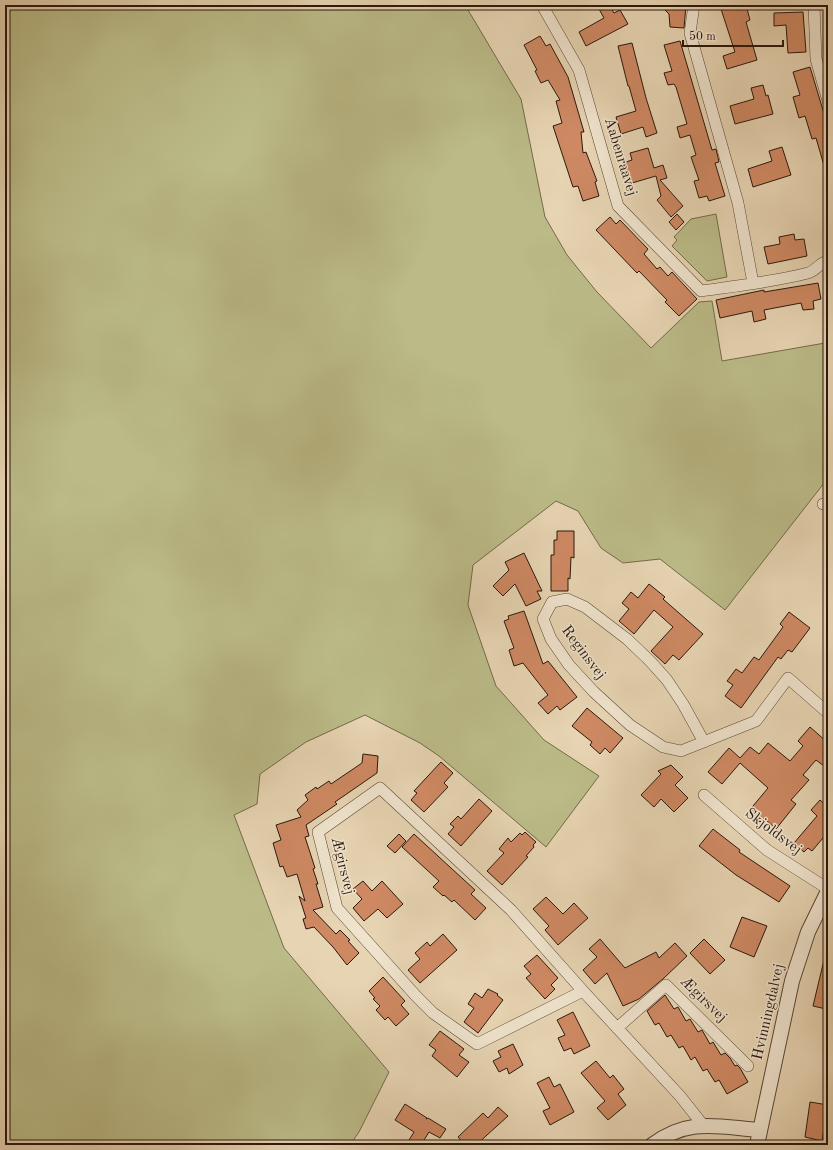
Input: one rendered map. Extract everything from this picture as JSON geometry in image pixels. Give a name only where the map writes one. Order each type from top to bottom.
[{"type":"street","name":"Aabenraavej","points":[[542,5],[579,70],[618,206],[701,291],[753,284],[810,273],[824,261],[828,260]]},
{"type":"street","points":[[694,5],[690,33],[738,203],[753,284]]},
{"type":"street","points":[[814,5],[816,59],[828,101]]},
{"type":"street","name":"Reginsvej","points":[[704,742],[683,704],[667,680],[650,660],[628,639],[585,607],[567,599],[552,602],[542,619],[551,639],[569,665],[594,692],[630,725],[663,747],[681,751],[704,742],[756,721],[788,678],[828,713]]},
{"type":"street","name":"Ægirsvej","points":[[582,991],[477,1044],[433,1013],[337,908],[318,832],[380,788],[511,910],[582,991],[680,1096],[703,1125]]},
{"type":"street","name":"Skjoldsvej","points":[[704,795],[767,850],[828,890]]},
{"type":"street","name":"Hvinningdalvej","points":[[757,1145],[792,981],[808,932],[828,890]]},
{"type":"street","name":"Ægirsvej","points":[[617,1028],[666,985],[748,1066]]},
{"type":"street","points":[[652,1145],[662,1137],[681,1128],[703,1125],[760,1130]]},
{"type":"green space","points":[[5,5],[465,5],[521,99],[545,217],[567,255],[597,292],[651,348],[699,302],[712,301],[722,361],[825,343],[828,344],[828,478],[725,610],[660,559],[623,563],[601,548],[578,511],[556,501],[473,565],[468,605],[496,686],[544,740],[599,776],[546,847],[439,756],[420,743],[365,715],[306,742],[260,774],[257,804],[234,815],[284,948],[389,1072],[359,1132],[350,1145],[5,1145]]},
{"type":"green space","points":[[716,214],[727,277],[707,281],[672,246],[677,240],[674,237],[691,219]]},
{"type":"building","points":[[609,5],[614,13],[620,10],[628,24],[586,46],[579,32],[604,18],[599,9]]},
{"type":"building","points":[[660,5],[686,5],[684,28],[670,27],[669,14]]},
{"type":"building","points":[[734,5],[746,5],[750,20],[746,22],[757,60],[727,69],[723,56],[735,52],[721,9]]},
{"type":"building","points":[[803,12],[806,52],[788,53],[786,25],[774,26],[774,13]]},
{"type":"building","points":[[540,36],[546,46],[550,44],[568,77],[584,132],[581,132],[583,153],[586,152],[597,181],[595,182],[599,196],[583,201],[578,186],[573,187],[553,126],[562,123],[556,101],[560,100],[548,80],[541,83],[535,71],[537,70],[524,45]]},
{"type":"building","points":[[680,41],[712,150],[716,149],[719,162],[715,163],[725,196],[709,201],[707,196],[699,198],[694,181],[699,180],[691,157],[696,155],[690,135],[680,138],[677,127],[687,124],[676,87],[674,84],[668,85],[664,73],[672,71],[664,45]]},
{"type":"building","points":[[632,43],[646,98],[657,133],[646,137],[643,127],[621,134],[616,117],[636,111],[618,46]]},
{"type":"building","points":[[810,67],[828,127],[828,169],[825,169],[816,138],[812,139],[805,116],[799,118],[793,97],[800,95],[793,72]]},
{"type":"building","points":[[763,85],[766,96],[768,95],[773,114],[735,124],[730,106],[754,99],[751,88]]},
{"type":"building","points":[[782,147],[791,175],[753,187],[748,169],[772,161],[769,151]]},
{"type":"building","points":[[648,148],[654,168],[663,165],[667,178],[660,180],[683,206],[671,217],[657,200],[661,196],[656,176],[632,183],[631,178],[628,179],[623,163],[632,160],[630,153]]},
{"type":"building","points":[[677,214],[684,222],[676,230],[669,222]]},
{"type":"building","points":[[610,217],[616,224],[620,220],[648,249],[644,254],[657,269],[660,267],[668,276],[672,272],[697,299],[679,316],[665,302],[667,300],[639,271],[637,273],[596,230]]},
{"type":"building","points":[[794,234],[795,240],[804,239],[807,256],[768,264],[764,247],[780,244],[779,237]]},
{"type":"building","points":[[818,283],[821,299],[813,301],[814,309],[803,310],[801,303],[764,310],[766,319],[754,322],[752,311],[720,318],[716,300],[764,290],[764,292]]},
{"type":"building","points":[[557,531],[574,531],[574,558],[571,557],[568,591],[551,591],[551,555],[554,555],[554,540],[557,540]]},
{"type":"building","points":[[524,553],[542,591],[537,591],[541,599],[526,606],[515,584],[503,596],[493,586],[509,570],[505,562]]},
{"type":"building","points":[[649,584],[665,597],[663,599],[703,634],[679,660],[673,655],[665,664],[651,651],[673,627],[654,610],[634,634],[619,621],[629,609],[622,603],[631,592],[638,598]]},
{"type":"building","points":[[524,611],[543,664],[548,661],[577,697],[560,710],[557,706],[548,714],[538,703],[548,695],[523,663],[514,666],[509,650],[514,648],[504,621],[509,619],[508,616]]},
{"type":"building","points":[[789,612],[810,628],[792,652],[788,650],[781,659],[778,657],[741,708],[725,696],[733,685],[727,681],[736,669],[742,673],[754,657],[759,660],[783,627],[780,624]]},
{"type":"building","points":[[587,708],[623,738],[610,753],[605,748],[600,754],[590,745],[592,742],[572,726]]},
{"type":"building","points":[[810,727],[828,743],[828,769],[816,760],[803,775],[809,780],[791,800],[796,804],[776,829],[764,818],[760,822],[748,812],[768,788],[740,763],[722,784],[708,772],[729,748],[740,758],[750,747],[759,754],[768,743],[790,761],[803,746],[798,741]]},
{"type":"building","points":[[363,754],[378,756],[377,773],[335,802],[337,804],[306,825],[309,836],[305,837],[315,868],[313,869],[318,884],[316,884],[323,907],[313,910],[336,934],[340,930],[350,940],[348,941],[359,953],[347,965],[333,947],[314,927],[306,929],[303,919],[306,918],[299,896],[305,901],[297,874],[287,877],[283,866],[280,867],[273,843],[281,840],[276,825],[301,817],[297,810],[308,800],[305,795],[316,787],[317,789],[329,781],[331,784],[362,763]]},
{"type":"building","points":[[441,762],[453,773],[444,783],[448,787],[424,812],[411,800],[417,793],[414,791]]},
{"type":"building","points":[[671,765],[683,777],[675,785],[688,798],[674,812],[661,799],[654,807],[641,795],[661,774],[658,771]]},
{"type":"building","points":[[479,799],[492,811],[461,846],[448,834],[454,827],[450,824],[458,816],[461,819]]},
{"type":"building","points":[[820,800],[828,807],[828,812],[823,817],[828,822],[828,832],[812,851],[808,848],[804,852],[794,843],[817,816],[811,810]]},
{"type":"building","points":[[713,829],[740,850],[739,852],[790,886],[779,902],[736,875],[699,846]]},
{"type":"building","points":[[525,832],[536,842],[533,845],[534,847],[526,856],[528,857],[502,885],[487,871],[504,853],[499,849],[508,838],[511,842],[520,833],[522,835]]},
{"type":"building","points":[[399,834],[406,841],[395,853],[387,846]]},
{"type":"building","points":[[414,834],[475,890],[471,894],[486,908],[475,920],[454,900],[452,902],[433,887],[439,881],[402,847]]},
{"type":"building","points":[[363,881],[372,891],[382,881],[403,904],[387,918],[378,909],[364,921],[353,908],[362,899],[353,889]]},
{"type":"building","points":[[546,897],[563,914],[574,903],[588,918],[558,945],[545,930],[549,926],[533,909]]},
{"type":"building","points":[[742,917],[767,926],[754,957],[730,947]]},
{"type":"building","points":[[443,934],[457,950],[420,983],[408,970],[420,959],[415,953],[427,942],[430,946]]},
{"type":"building","points":[[600,939],[625,968],[656,952],[659,958],[675,943],[687,956],[639,999],[623,1006],[607,973],[595,984],[583,970],[597,957],[589,949]]},
{"type":"building","points":[[704,939],[725,960],[710,974],[690,953]]},
{"type":"building","points":[[537,955],[558,978],[551,985],[555,989],[545,999],[526,978],[531,974],[524,966]]},
{"type":"building","points":[[824,960],[828,961],[828,1003],[826,1009],[813,1006]]},
{"type":"building","points":[[383,977],[405,1001],[401,1005],[409,1014],[396,1026],[388,1017],[385,1020],[376,1010],[380,1006],[373,999],[375,998],[369,991]]},
{"type":"building","points":[[488,989],[498,994],[497,995],[503,1000],[478,1033],[464,1022],[474,1008],[468,1004],[475,993],[482,998]]},
{"type":"building","points":[[665,995],[674,1009],[678,1007],[686,1021],[690,1019],[698,1032],[702,1030],[710,1044],[713,1042],[721,1055],[725,1053],[735,1066],[737,1065],[740,1068],[748,1082],[727,1094],[719,1080],[715,1082],[707,1069],[703,1071],[695,1057],[691,1060],[683,1046],[679,1048],[671,1035],[667,1037],[659,1023],[655,1025],[647,1011]]},
{"type":"building","points":[[573,1012],[590,1046],[574,1054],[571,1048],[564,1051],[558,1038],[565,1035],[557,1020]]},
{"type":"building","points":[[440,1031],[464,1049],[459,1055],[469,1062],[457,1077],[432,1056],[436,1050],[429,1045]]},
{"type":"building","points":[[513,1044],[523,1065],[509,1074],[507,1068],[499,1072],[493,1061],[501,1057],[498,1051]]},
{"type":"building","points":[[596,1061],[610,1078],[613,1075],[624,1089],[618,1094],[626,1105],[608,1120],[597,1108],[605,1101],[581,1073]]},
{"type":"building","points":[[549,1077],[554,1087],[560,1084],[574,1112],[550,1125],[543,1111],[550,1108],[537,1083]]},
{"type":"building","points":[[810,1102],[828,1105],[828,1123],[825,1122],[822,1141],[805,1137]]},
{"type":"building","points":[[405,1104],[427,1118],[426,1119],[428,1118],[446,1129],[440,1138],[429,1132],[421,1145],[409,1140],[414,1132],[395,1120]]},
{"type":"building","points":[[498,1107],[508,1116],[476,1145],[465,1145],[458,1137],[483,1113],[488,1118]]}]
